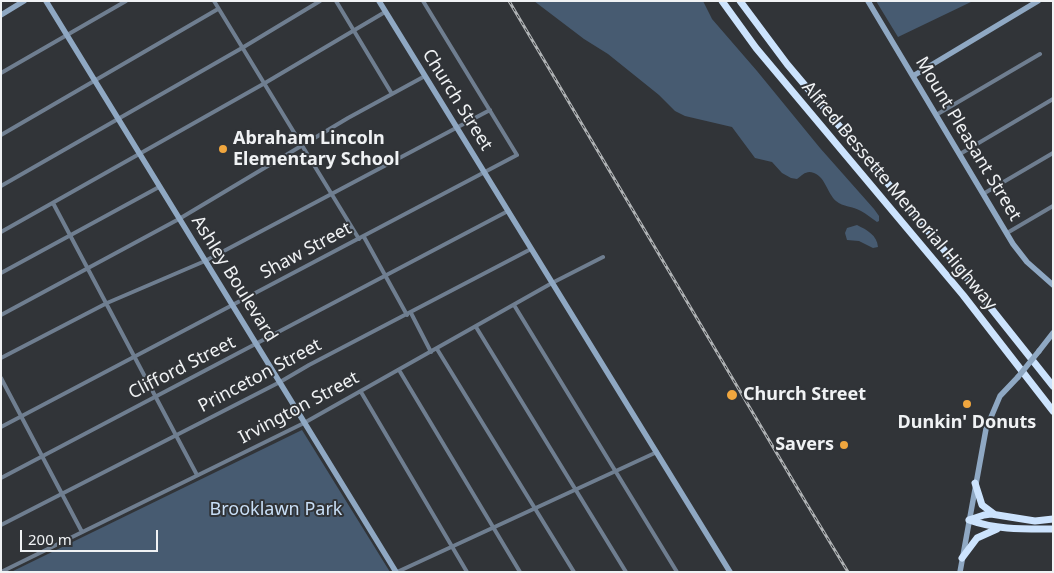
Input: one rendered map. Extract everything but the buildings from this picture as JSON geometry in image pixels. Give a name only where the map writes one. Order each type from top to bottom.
[{"type":"highway","name":"Alfred Bessette Memorial Highway","points":[[722,1],[756,48],[957,288],[1053,411]]},
{"type":"highway","name":"Alfred Bessette Memorial Highway","points":[[740,1],[787,64],[955,263],[1053,385]]},
{"type":"highway","points":[[1040,394],[1053,415]]},
{"type":"highway","points":[[975,483],[982,505],[994,514]]},
{"type":"highway","points":[[970,520],[994,514],[1028,521],[1042,522],[1053,519]]},
{"type":"highway","points":[[970,520],[1002,528],[1053,529]]},
{"type":"highway","points":[[962,558],[977,538],[992,530],[1002,528]]},
{"type":"main road","points":[[1,15],[24,1]]},
{"type":"main road","name":"Ashley Boulevard","points":[[46,1],[396,572]]},
{"type":"main road","name":"Church Street","points":[[379,1],[730,572]]},
{"type":"main road","name":"Mount Pleasant Street","points":[[868,1],[1007,233],[1027,262],[1053,285]]},
{"type":"main road","points":[[913,76],[1036,2]]},
{"type":"main road","points":[[960,572],[987,425],[1000,396],[1053,334]]},
{"type":"street","points":[[1,73],[126,1]]},
{"type":"street","points":[[214,1],[359,239]]},
{"type":"street","points":[[1,186],[242,48],[320,1]]},
{"type":"street","points":[[336,1],[392,94]]},
{"type":"street","points":[[1,358],[107,303],[205,261],[490,110],[423,1]]},
{"type":"street","points":[[1,135],[218,9]]},
{"type":"street","points":[[1,232],[385,12]]},
{"type":"street","points":[[936,115],[1040,54]]},
{"type":"street","points":[[1,315],[179,219],[425,76]]},
{"type":"street","points":[[960,154],[1053,99]]},
{"type":"street","name":"Shaw Street","points":[[1,427],[517,155],[490,110]]},
{"type":"street","points":[[983,194],[1053,153]]},
{"type":"street","points":[[1,272],[159,186]]},
{"type":"street","points":[[54,203],[197,476]]},
{"type":"street","points":[[1007,233],[1053,206]]},
{"type":"street","name":"Clifford Street","points":[[1,478],[508,212]]},
{"type":"street","points":[[364,236],[431,352]]},
{"type":"street","name":"Princeton Street","points":[[1,525],[177,436],[531,250]]},
{"type":"street","name":"Irvington Street","points":[[2,572],[304,423],[552,283],[603,257]]},
{"type":"street","points":[[514,305],[677,572]]},
{"type":"street","points":[[476,327],[626,572]]},
{"type":"street","points":[[438,349],[574,572]]},
{"type":"street","points":[[399,370],[520,572]]},
{"type":"street","points":[[1,378],[82,532]]},
{"type":"street","points":[[361,392],[467,572]]},
{"type":"street","points":[[396,572],[657,452]]},
{"type":"green space","points":[[534,1],[703,1],[712,19],[820,148],[874,209],[879,216],[879,221],[877,222],[858,209],[836,201],[818,175],[811,172],[797,179],[791,178],[782,173],[772,162],[755,158],[732,127],[685,116],[675,111],[659,95],[608,54],[584,39]]},
{"type":"green space","points":[[876,1],[973,1],[898,37]]},
{"type":"green space","points":[[857,225],[874,236],[878,247],[873,248],[859,241],[847,240],[845,233],[847,228]]},
{"type":"green space","name":"Brooklawn Park","points":[[302,430],[390,572],[11,572]]},
{"type":"railway","points":[[509,1],[848,572]]},
{"type":"place","name":"Abraham Lincoln Elementary School","points":[[223,149]]},
{"type":"place","name":"Church Street","points":[[732,395]]},
{"type":"place","name":"Dunkin' Donuts","points":[[967,404]]},
{"type":"place","name":"Savers","points":[[844,445]]}]
